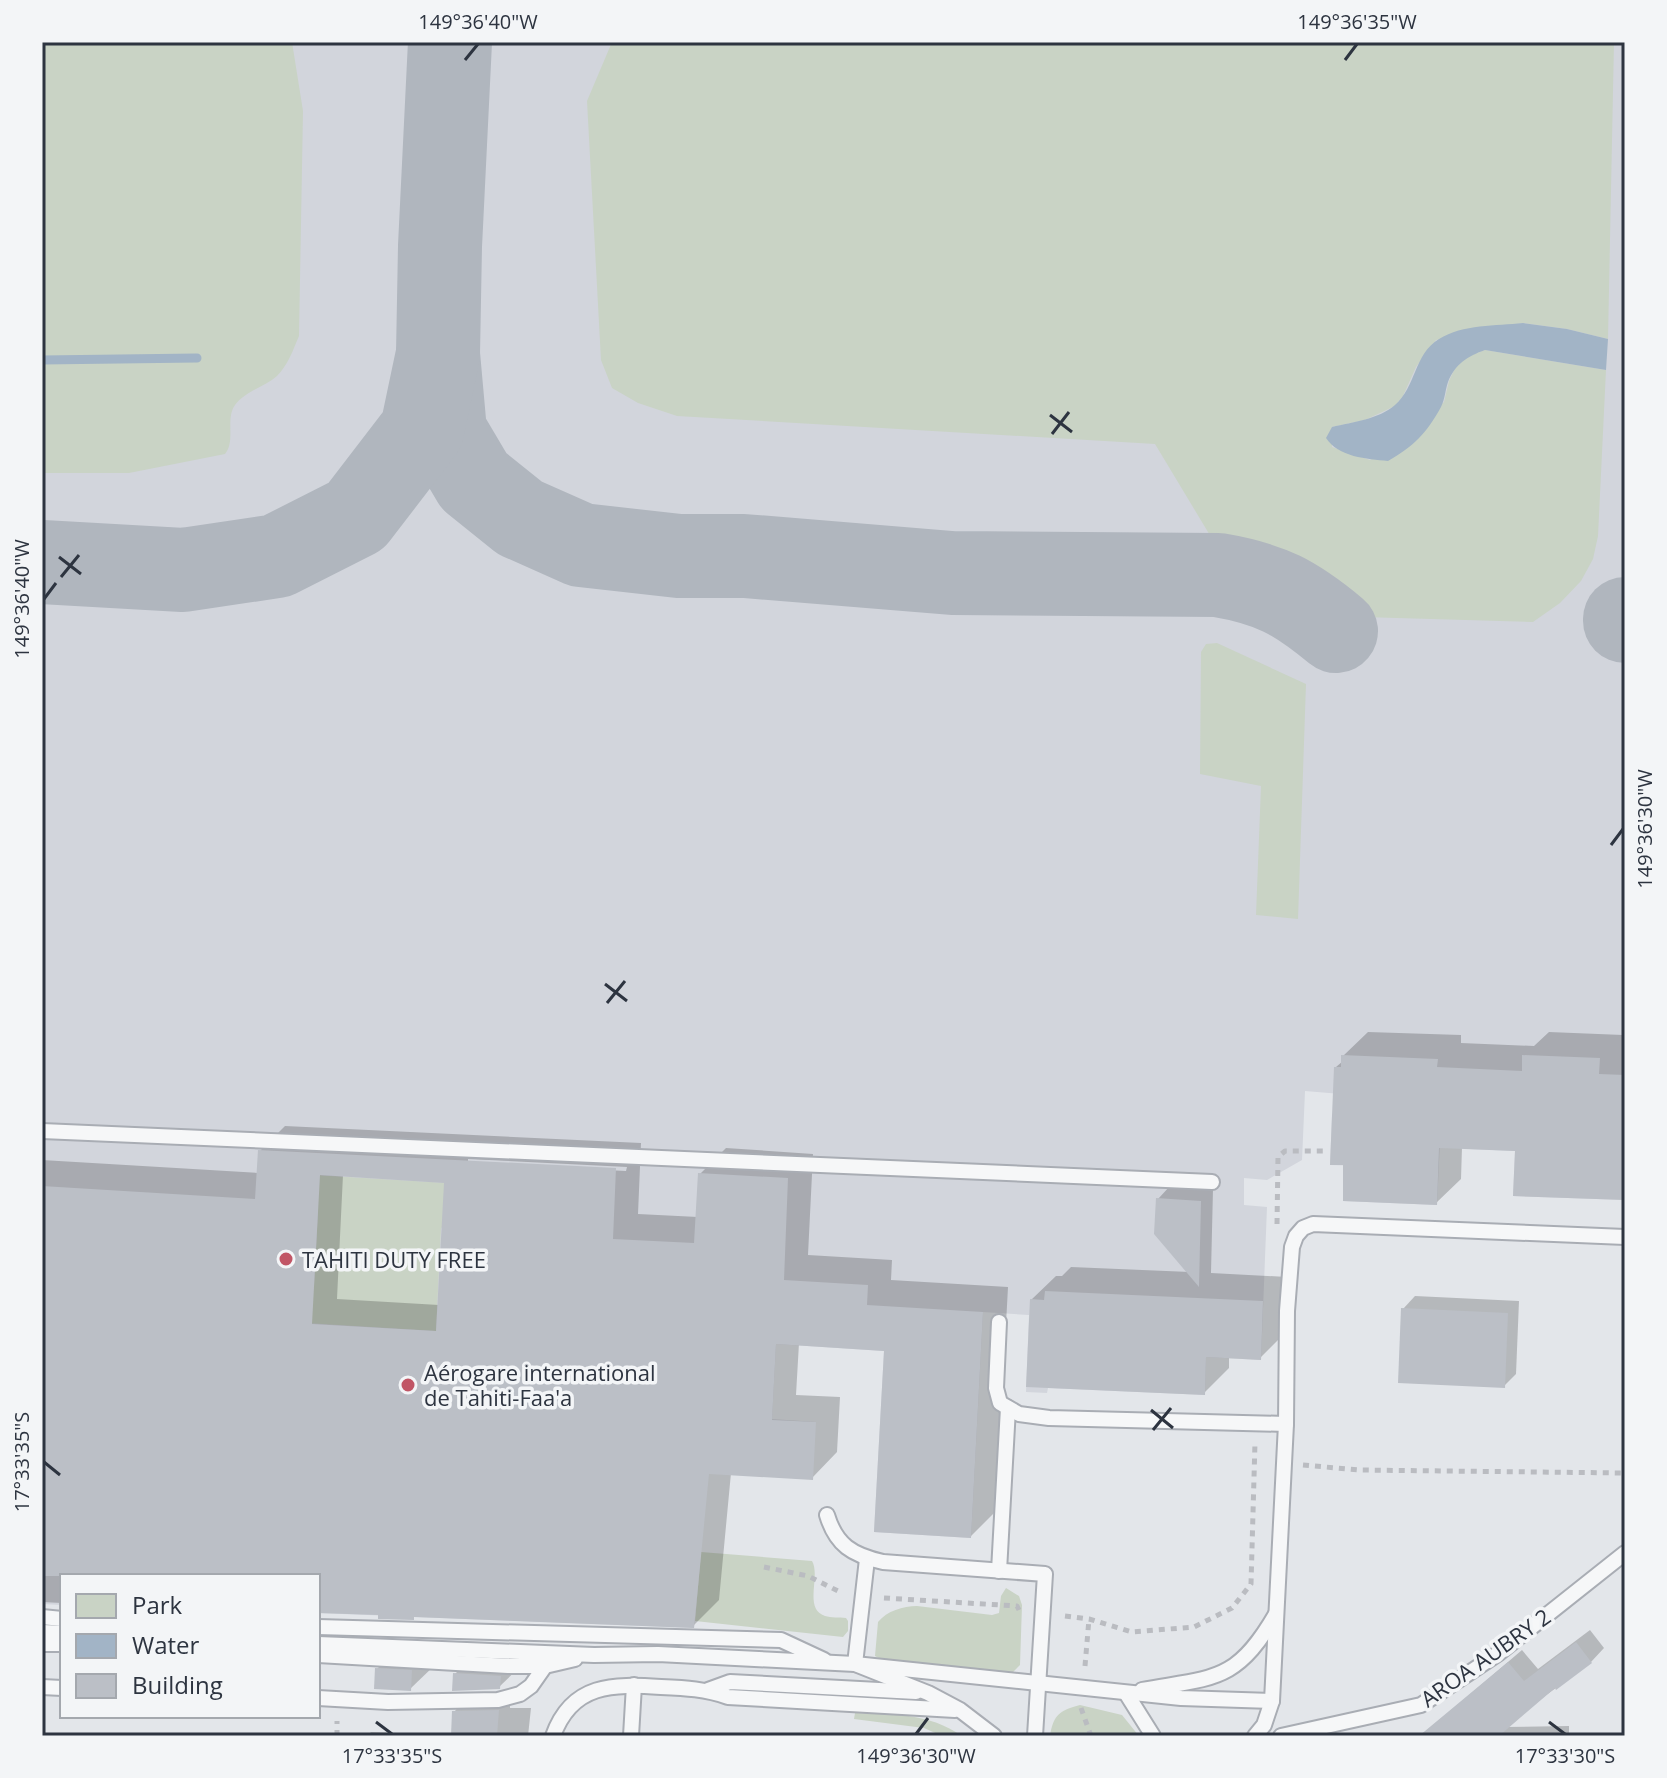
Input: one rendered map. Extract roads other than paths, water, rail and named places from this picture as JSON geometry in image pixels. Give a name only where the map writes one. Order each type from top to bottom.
[{"type":"lane","points":[[42,1131],[1212,1182]]},
{"type":"lane","points":[[1255,1736],[1264,1725],[1272,1701],[1286,1424],[1287,1311],[1292,1247],[1296,1236],[1303,1228],[1313,1224],[1625,1237]]},
{"type":"lane","points":[[999,1322],[996,1388],[1000,1403],[1019,1414],[1049,1418],[1286,1424]]},
{"type":"lane","points":[[999,1571],[1008,1408]]},
{"type":"lane","points":[[827,1515],[832,1532],[840,1542],[867,1559],[1045,1574],[1035,1736]]},
{"type":"lane","name":"AROA AUBRY 2","points":[[1281,1736],[1421,1705],[1499,1653],[1625,1553]]},
{"type":"lane","points":[[855,1664],[867,1559]]},
{"type":"lane","points":[[1126,1693],[1208,1679],[1230,1670],[1262,1638],[1277,1611]]},
{"type":"lane","points":[[320,1627],[781,1640],[831,1663]]},
{"type":"lane","points":[[320,1644],[594,1655],[658,1654],[855,1664],[1181,1698],[1272,1701]]},
{"type":"lane","points":[[320,1655],[545,1666],[594,1655]]},
{"type":"lane","points":[[855,1664],[928,1693],[960,1710],[994,1736]]},
{"type":"lane","points":[[320,1698],[388,1702],[498,1700],[520,1694],[531,1686],[545,1666]]},
{"type":"lane","points":[[708,1690],[730,1682],[928,1693]]},
{"type":"lane","points":[[553,1736],[559,1720],[579,1698],[620,1684],[708,1690],[728,1697],[960,1710]]},
{"type":"lane","points":[[631,1736],[634,1685]]},
{"type":"lane","points":[[1126,1693],[1153,1736]]},
{"type":"water","points":[[1523,323],[1608,339],[1606,370],[1485,350],[1458,366],[1430,425],[1405,450],[1388,461],[1345,453],[1326,438],[1332,427],[1374,417],[1395,405],[1402,398],[1425,353],[1439,339],[1469,328]]},
{"type":"waterway","points":[[42,360],[197,358]]},
{"type":"place","name":"TAHITI DUTY FREE","points":[[286,1259]]},
{"type":"place","name":"Aérogare international de Tahiti-Faa'a","points":[[408,1385]]}]
